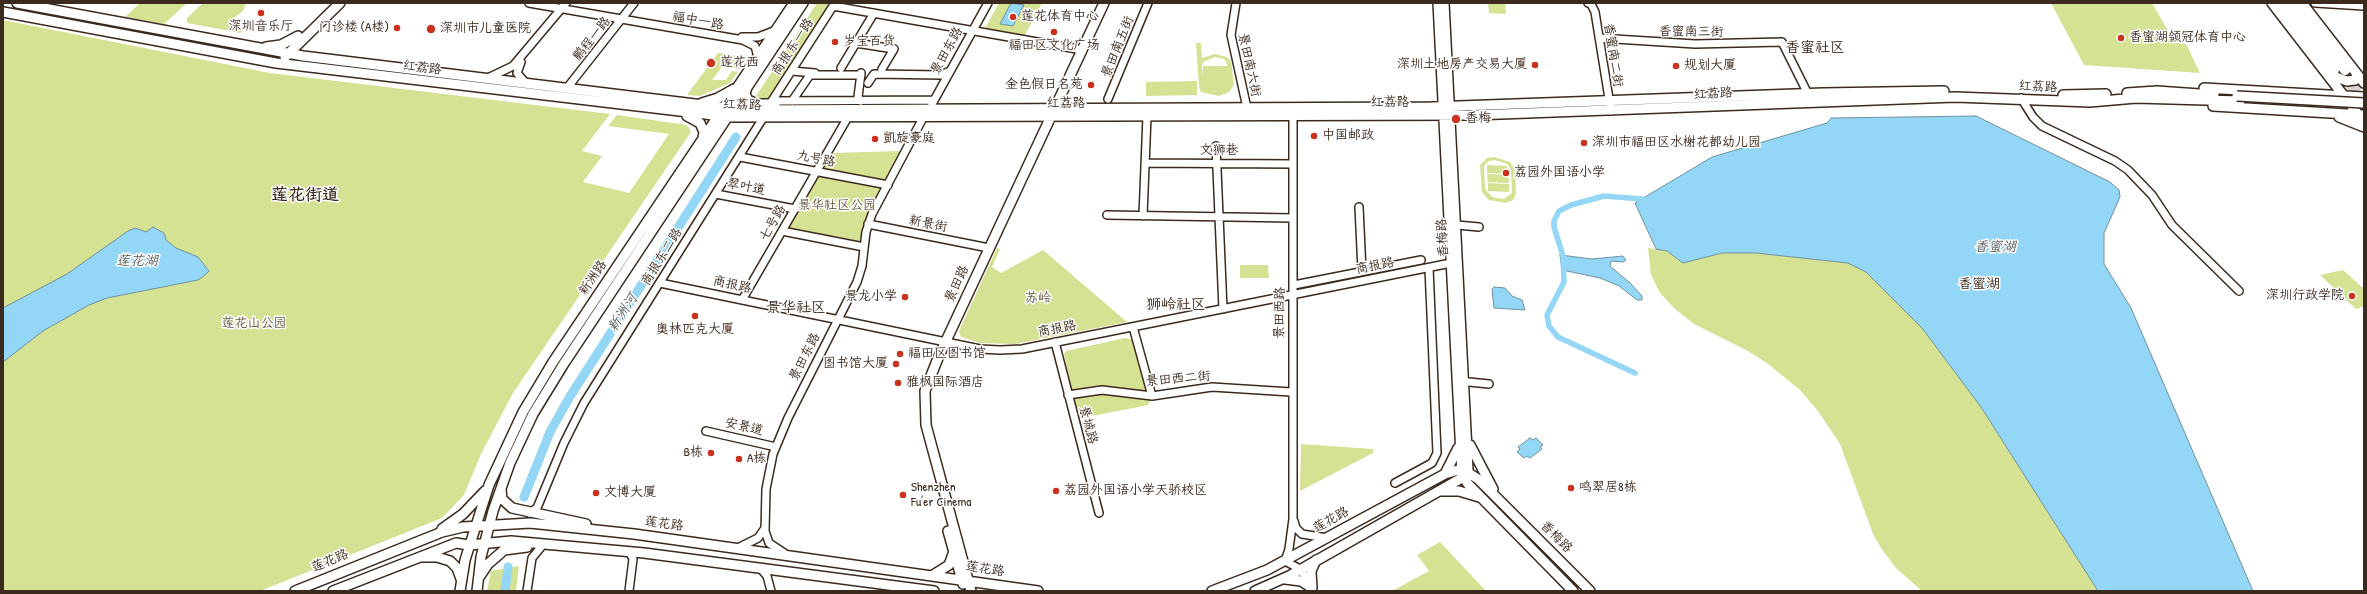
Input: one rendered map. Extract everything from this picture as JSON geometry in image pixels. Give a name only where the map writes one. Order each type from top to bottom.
[{"type":"highway","points":[[2282,3],[2331,72]]},
{"type":"highway","points":[[2292,3],[2345,70]]},
{"type":"main road","name":"红荔路","points":[[16,3],[285,53],[728,108],[793,103],[925,113],[941,109],[1147,116],[1807,93],[1947,91],[2095,95],[2157,91],[2362,112]]},
{"type":"main road","points":[[276,63],[298,36],[331,3]]},
{"type":"main road","points":[[285,53],[340,3]]},
{"type":"main road","name":"新洲路","points":[[744,84],[758,57],[794,3]]},
{"type":"main road","name":"新洲路","points":[[477,591],[485,542],[501,486],[520,440],[549,387],[722,117],[803,3]]},
{"type":"main road","name":"景田路","points":[[971,591],[964,579],[954,552],[920,424],[918,410],[923,380],[943,341],[1050,113],[1077,49],[1099,3]]},
{"type":"main road","name":"景田路","points":[[965,591],[964,579],[924,413],[926,386],[943,341],[984,247],[1104,3]]},
{"type":"main road","name":"香梅路","points":[[1438,3],[1442,82],[1447,106]]},
{"type":"main road","name":"香梅路","points":[[1444,3],[1449,91],[1447,115],[1464,438],[1464,473],[1484,500],[1573,591]]},
{"type":"main road","points":[[2272,3],[2331,72],[2345,96],[2362,112],[2364,122]]},
{"type":"main road","points":[[2304,5],[2364,81]]},
{"type":"main road","name":"红荔路","points":[[3,12],[276,63],[722,117],[848,117],[925,113],[1050,113],[1247,108],[1293,112],[1474,115],[1611,111],[1812,101],[1955,97],[2021,98],[2090,102],[2136,98],[2239,99],[2364,103]]},
{"type":"main road","points":[[259,48],[280,45],[298,36]]},
{"type":"main road","points":[[2331,72],[2347,81],[2355,80],[2357,74]]},
{"type":"main road","points":[[2313,94],[2328,88],[2331,72]]},
{"type":"main road","points":[[1416,107],[1433,100],[1439,93],[1442,82]]},
{"type":"main road","points":[[691,104],[718,98],[744,84],[745,94],[748,100],[757,104],[793,103]]},
{"type":"main road","name":"红荔路","points":[[2124,93],[2141,87],[2159,87],[2364,97]]},
{"type":"main road","points":[[1449,91],[1457,99],[1478,105]]},
{"type":"main road","points":[[2313,94],[2328,104],[2329,111],[2324,113]]},
{"type":"main road","name":"红荔路","points":[[2136,98],[2233,108],[2324,113],[2362,112]]},
{"type":"main road","points":[[666,111],[696,120],[703,127],[703,138]]},
{"type":"main road","points":[[2324,113],[2347,119],[2364,127]]},
{"type":"main road","points":[[1408,115],[1434,122],[1448,134],[1458,124],[1474,115]]},
{"type":"main road","name":"新洲路","points":[[461,586],[469,545],[489,485],[510,438],[539,385],[703,138],[722,117]]},
{"type":"main road","name":"香梅路","points":[[1448,134],[1456,225],[1455,263]]},
{"type":"main road","points":[[1445,474],[1455,458],[1464,438]]},
{"type":"main road","points":[[1464,438],[1504,505]]},
{"type":"main road","points":[[1255,591],[1300,569],[1399,514],[1464,473]]},
{"type":"main road","name":"香梅路","points":[[1464,473],[1478,478],[1590,591]]},
{"type":"main road","name":"莲花路","points":[[1212,591],[1249,579],[1285,561],[1445,474],[1464,473]]},
{"type":"main road","points":[[420,539],[442,529],[458,518],[473,504],[489,485]]},
{"type":"main road","points":[[501,486],[501,493],[506,504],[512,508],[527,513],[579,522],[598,530]]},
{"type":"main road","points":[[1434,493],[1456,491],[1472,494],[1484,500]]},
{"type":"main road","points":[[1392,503],[1400,508],[1399,514]]},
{"type":"main road","name":"莲花路","points":[[295,591],[420,539],[453,529],[475,526],[530,523],[598,530],[737,548],[964,579],[1038,591]]},
{"type":"main road","points":[[337,590],[412,558],[452,544],[469,545],[511,540],[644,553],[934,591]]},
{"type":"main road","points":[[478,578],[488,564],[499,553],[508,548],[562,545]]},
{"type":"main road","points":[[933,575],[951,563],[954,552]]},
{"type":"main road","points":[[412,558],[434,556],[447,560],[457,568],[461,586]]},
{"type":"main road","points":[[1313,589],[1311,571],[1316,560]]},
{"type":"main road","points":[[1278,580],[1296,579],[1313,589]]},
{"type":"street","name":"福中一路","points":[[529,3],[565,6]]},
{"type":"street","name":"福中一路","points":[[552,3],[623,18],[743,40],[755,46],[758,52],[758,57]]},
{"type":"street","name":"鹏程一路","points":[[567,88],[634,3]]},
{"type":"street","name":"景田东路","points":[[787,555],[778,551],[769,543],[765,527],[767,482],[776,447],[788,418],[839,320],[859,276],[868,224],[925,113],[930,107],[990,3]]},
{"type":"street","name":"景田南五街","points":[[1108,99],[1148,3]]},
{"type":"street","name":"景田南六街","points":[[1236,3],[1231,35],[1247,108]]},
{"type":"street","name":"香蜜南二街","points":[[1590,3],[1599,38],[1611,111]]},
{"type":"street","points":[[2304,5],[2314,3],[2364,5]]},
{"type":"street","points":[[2349,3],[2364,5]]},
{"type":"street","points":[[834,5],[1077,49]]},
{"type":"street","name":"商报东一路","points":[[774,103],[792,71],[834,5]]},
{"type":"street","points":[[486,78],[501,74],[513,66],[565,6]]},
{"type":"street","points":[[527,84],[518,77],[518,65],[565,6]]},
{"type":"street","points":[[841,68],[874,13]]},
{"type":"street","name":"福中一路","points":[[623,18],[750,38],[764,36],[776,30]]},
{"type":"street","name":"景田东路","points":[[941,109],[935,107],[935,104],[974,31]]},
{"type":"street","name":"香蜜南三街","points":[[1599,38],[1695,44],[1782,42],[1802,82]]},
{"type":"street","points":[[856,43],[894,49],[882,69]]},
{"type":"street","points":[[792,71],[819,73]]},
{"type":"street","points":[[792,71],[810,75],[862,75]]},
{"type":"street","points":[[940,75],[950,71]]},
{"type":"street","points":[[853,72],[860,73],[862,75]]},
{"type":"street","points":[[868,83],[874,74],[945,75],[945,80]]},
{"type":"street","points":[[793,103],[810,75]]},
{"type":"street","points":[[859,99],[859,85],[862,75]]},
{"type":"street","points":[[1802,82],[1812,90],[1823,93]]},
{"type":"street","points":[[1802,82],[1812,101]]},
{"type":"street","points":[[1790,94],[1800,88],[1802,82]]},
{"type":"street","points":[[2021,98],[2042,126],[2115,161],[2128,170],[2152,195],[2172,225],[2239,291]]},
{"type":"street","points":[[793,103],[859,99],[934,100]]},
{"type":"street","name":"景田西路","points":[[1285,561],[1289,549],[1293,519],[1291,392],[1294,286],[1293,112]]},
{"type":"street","points":[[1143,216],[1147,116]]},
{"type":"street","name":"七号路","points":[[742,300],[848,117]]},
{"type":"street","name":"商报东二路","points":[[527,513],[536,510],[560,450],[580,409],[740,157],[763,118]]},
{"type":"street","points":[[1216,146],[1221,301],[1223,309]]},
{"type":"street","name":"九号路","points":[[740,157],[888,185]]},
{"type":"street","name":"文狮巷","points":[[1145,163],[1293,164]]},
{"type":"street","name":"翠叶道","points":[[716,194],[795,209]]},
{"type":"street","points":[[1359,207],[1362,271]]},
{"type":"street","points":[[1107,215],[1293,218]]},
{"type":"street","name":"新景街","points":[[868,224],[984,247]]},
{"type":"street","points":[[1456,225],[1479,227]]},
{"type":"street","points":[[782,231],[864,247]]},
{"type":"street","points":[[1294,286],[1422,260]]},
{"type":"street","name":"商报路","points":[[660,283],[943,341],[1000,350],[1055,342],[1455,263]]},
{"type":"street","points":[[1395,483],[1432,463],[1437,453],[1429,268]]},
{"type":"street","points":[[1133,327],[1152,396]]},
{"type":"street","name":"景城路","points":[[1055,342],[1099,513]]},
{"type":"street","points":[[1461,381],[1489,384]]},
{"type":"street","name":"景田西二街","points":[[1068,395],[1102,390],[1152,396],[1207,387],[1291,392]]},
{"type":"street","name":"安景道","points":[[706,431],[776,447]]},
{"type":"street","points":[[542,498],[542,510],[548,516]]},
{"type":"street","points":[[1293,519],[1296,528],[1302,534],[1327,538]]},
{"type":"street","points":[[737,548],[758,538],[765,527]]},
{"type":"street","points":[[521,547],[527,554],[530,564]]},
{"type":"street","points":[[527,591],[530,564],[534,554],[541,547]]},
{"type":"street","points":[[625,551],[630,553],[633,559],[629,591]]},
{"type":"street","points":[[633,591],[638,560],[644,553]]},
{"type":"street","points":[[1285,561],[1300,569],[1313,589]]},
{"type":"street","points":[[761,569],[767,576],[771,591]]},
{"type":"green space","points":[[140,3],[187,3],[164,24],[125,17]]},
{"type":"green space","points":[[203,3],[246,3],[243,11],[227,23],[243,31],[240,33],[187,23],[187,18]]},
{"type":"green space","points":[[817,3],[832,3],[771,98],[759,99],[756,96]]},
{"type":"green space","name":"莲花体育中心","points":[[999,3],[1042,3],[1024,37],[984,30]]},
{"type":"green space","points":[[1488,3],[1505,3],[1506,14],[1489,13]]},
{"type":"green space","name":"香蜜湖领冠体育中心","points":[[2051,3],[2152,3],[2175,43],[2186,44],[2200,73],[2084,65]]},
{"type":"green space","name":"莲花山公园","points":[[3,20],[270,73],[610,114],[582,151],[602,156],[583,182],[629,193],[669,134],[608,126],[617,115],[687,125],[691,132],[513,393],[481,454],[464,495],[442,518],[260,591],[3,591]]},
{"type":"green space","points":[[1196,43],[1201,43],[1202,58],[1215,54],[1227,57],[1231,61],[1234,85],[1229,92],[1219,96],[1201,92],[1199,87]],"holes":[[[1215,57],[1224,59],[1227,63],[1228,85],[1227,66],[1203,66],[1202,77],[1203,62]]]},
{"type":"green space","points":[[718,53],[747,58],[740,69],[723,66],[712,80],[726,80],[732,71],[738,72],[730,83],[700,96],[687,95]]},
{"type":"green space","points":[[1197,81],[1197,95],[1146,96],[1146,82]]},
{"type":"green space","name":"景华社区公园","points":[[901,151],[868,214],[861,243],[788,228],[832,153]]},
{"type":"green space","points":[[1494,157],[1510,162],[1515,170],[1516,194],[1513,200],[1506,203],[1489,200],[1482,192],[1480,165],[1487,158]],"holes":[[[1495,160],[1507,164],[1511,170],[1512,193],[1504,199],[1492,197],[1485,189],[1484,166],[1489,161]]]},
{"type":"green space","points":[[1487,165],[1507,166],[1508,174],[1487,173]]},
{"type":"green space","points":[[1487,174],[1508,175],[1509,183],[1488,182]]},
{"type":"green space","points":[[1488,183],[1509,184],[1509,192],[1488,191]]},
{"type":"green space","name":"苏岭","points":[[997,248],[1000,249],[992,267],[1001,273],[1043,250],[1127,322],[1015,344],[980,343],[961,337],[959,331]]},
{"type":"green space","points":[[1648,248],[1667,251],[1683,263],[1722,253],[1756,253],[1848,263],[1866,272],[1922,328],[1981,407],[2098,591],[1922,591],[1896,568],[1881,548],[1873,534],[1840,444],[1818,411],[1800,390],[1767,363],[1746,350],[1694,324],[1675,309],[1660,293],[1651,275]]},
{"type":"green space","points":[[1240,265],[1268,265],[1269,278],[1240,278]]},
{"type":"green space","name":"深圳行政学院","points":[[2343,270],[2364,289],[2364,306],[2356,309],[2320,275]]},
{"type":"green space","points":[[1125,338],[1134,340],[1150,401],[1148,405],[1082,418],[1077,415],[1064,354],[1066,351]]},
{"type":"green space","points":[[1301,444],[1373,449],[1373,453],[1300,491]]},
{"type":"green space","points":[[1440,542],[1486,591],[1392,591],[1429,571],[1417,555]]},
{"type":"green space","points":[[519,566],[516,591],[487,591],[491,571]]},
{"type":"water","points":[[1011,3],[1024,5],[1013,26],[1000,24]]},
{"type":"water","name":"香蜜湖","points":[[1976,116],[2110,182],[2119,190],[2120,197],[2104,233],[2104,264],[2131,308],[2253,591],[2098,591],[1981,407],[1922,328],[1866,272],[1848,263],[1756,253],[1722,253],[1683,263],[1667,251],[1656,249],[1635,203],[1712,157],[1827,123],[1831,118]]},
{"type":"water","name":"莲花湖","points":[[153,227],[164,233],[166,240],[176,248],[198,257],[209,271],[198,280],[107,298],[89,305],[43,331],[3,362],[3,308],[67,274],[128,231],[135,228],[146,232]]},
{"type":"water","points":[[1560,255],[1592,259],[1623,256],[1626,260],[1623,262],[1611,261],[1610,266],[1630,283],[1642,296],[1642,300],[1637,300],[1619,286],[1600,278],[1562,270]]},
{"type":"water","points":[[1494,287],[1505,288],[1512,296],[1522,300],[1525,310],[1494,308],[1492,289]]},
{"type":"water","points":[[1530,438],[1533,440],[1536,438],[1543,445],[1540,447],[1542,449],[1530,458],[1527,456],[1524,458],[1517,452],[1520,449],[1518,447]]},
{"type":"waterway","name":"新洲河","points":[[524,497],[550,432],[569,398],[736,137]]},
{"type":"waterway","points":[[1635,373],[1558,337],[1549,326],[1547,315],[1564,282],[1563,256],[1554,227],[1554,221],[1559,211],[1571,205],[1604,196],[1642,199]]},
{"type":"waterway","name":"新洲河","points":[[505,591],[508,567]]},
{"type":"tunnel","points":[[2345,70],[2364,95]]},
{"type":"tunnel","points":[[2338,75],[2364,108]]},
{"type":"place","name":"深圳音乐厅","points":[[261,13]]},
{"type":"place","name":"莲花体育中心","points":[[1013,17]]},
{"type":"place","name":"门诊楼 (A楼)","points":[[397,28]]},
{"type":"place","name":"深圳市儿童医院","points":[[431,29]]},
{"type":"place","name":"福田区文化广场","points":[[1054,32]]},
{"type":"place","name":"香蜜湖领冠体育中心","points":[[2121,38]]},
{"type":"place","name":"岁宝百货","points":[[835,42]]},
{"type":"place","name":"莲花西","points":[[711,63]]},
{"type":"place","name":"深圳土地房产交易大厦","points":[[1535,65]]},
{"type":"place","name":"规划大厦","points":[[1676,66]]},
{"type":"place","name":"金色假日名苑","points":[[1091,85]]},
{"type":"place","name":"香梅","points":[[1456,119]]},
{"type":"place","name":"中国邮政","points":[[1314,136]]},
{"type":"place","name":"凱旋豪庭","points":[[875,139]]},
{"type":"place","name":"深圳市福田区水榭花都幼儿园","points":[[1584,143]]},
{"type":"place","name":"荔园外国语小学","points":[[1506,173]]},
{"type":"place","name":"深圳行政学院","points":[[2352,296]]},
{"type":"place","name":"景龙小学","points":[[905,297]]},
{"type":"place","name":"奥林匹克大厦","points":[[695,316]]},
{"type":"place","name":"福田区图书馆","points":[[900,354]]},
{"type":"place","name":"图书馆大厦","points":[[896,364]]},
{"type":"place","name":"雅枫国际酒店","points":[[898,383]]},
{"type":"place","name":"B栋","points":[[711,453]]},
{"type":"place","name":"A栋","points":[[739,459]]},
{"type":"place","name":"鸣翠居8栋","points":[[1571,488]]},
{"type":"place","name":"荔园外国语小学天骄校区","points":[[1056,491]]},
{"type":"place","name":"文博大厦","points":[[596,493]]},
{"type":"place","name":"Shenzhen Fu'er Cinema","points":[[903,495]]},
{"type":"district","name":"香蜜社区","points":[[1815,48]]},
{"type":"district","name":"莲花街道","points":[[305,195]]},
{"type":"district","name":"香蜜湖","points":[[1979,284]]},
{"type":"district","name":"狮岭社区","points":[[1176,305]]},
{"type":"district","name":"景华社区","points":[[796,308]]}]
